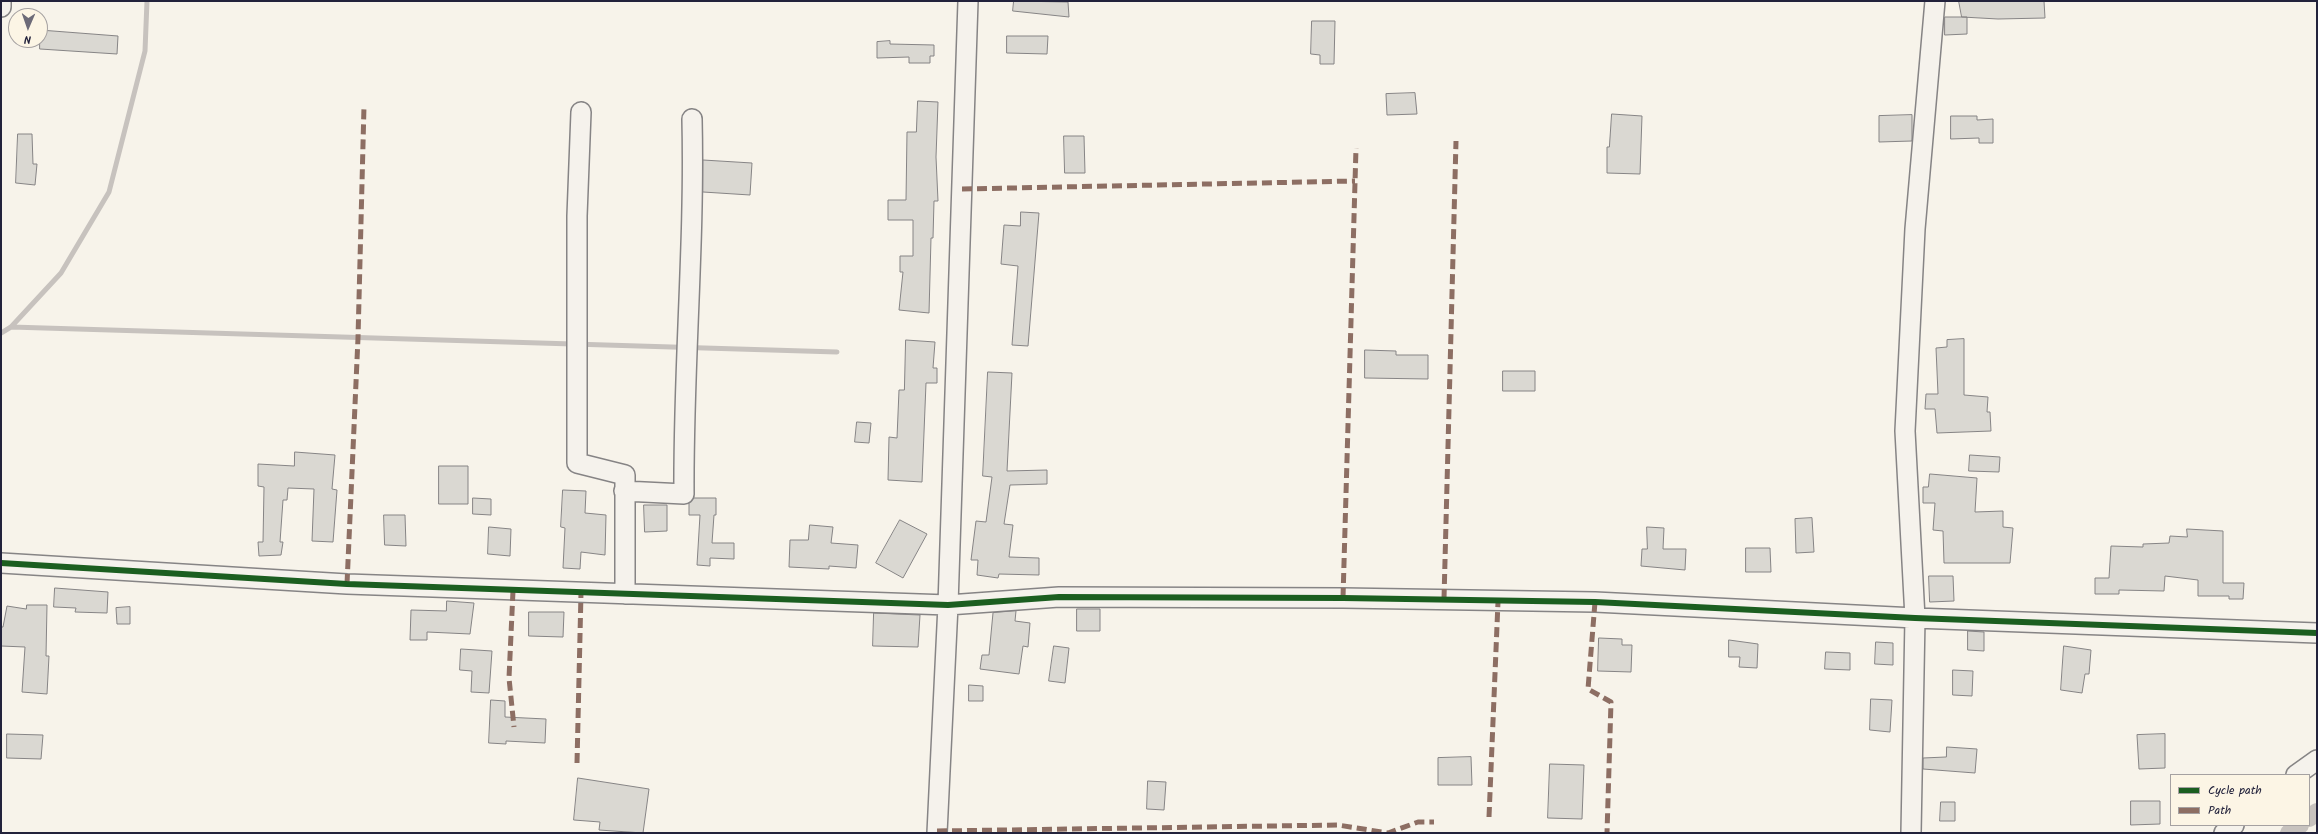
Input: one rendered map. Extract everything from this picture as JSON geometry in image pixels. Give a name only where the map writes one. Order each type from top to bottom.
[{"type":"street","points":[[1,1],[1,8]]},
{"type":"street","points":[[937,833],[948,605],[968,1]]},
{"type":"street","points":[[1911,833],[1915,618],[1905,431],[1915,229],[1935,1]]},
{"type":"street","points":[[581,112],[577,216],[576,463],[625,475],[625,594]]},
{"type":"street","points":[[624,491],[684,494],[683,434],[693,168],[692,119]]},
{"type":"street","points":[[1,563],[347,584],[948,605],[1059,597],[1366,598],[1594,602],[1915,618],[2317,633]]},
{"type":"street","points":[[2297,774],[2317,760]]},
{"type":"street","points":[[2224,833],[2233,826]]},
{"type":"building","points":[[1014,1],[1068,2],[1069,17],[1013,11]]},
{"type":"building","points":[[1959,1],[2044,1],[2045,18],[1998,19],[1962,17]]},
{"type":"building","points":[[1945,17],[1967,17],[1967,34],[1945,35]]},
{"type":"building","points":[[1312,21],[1335,21],[1334,64],[1320,64],[1320,55],[1311,54]]},
{"type":"building","points":[[48,31],[118,36],[117,54],[40,49],[48,48]]},
{"type":"building","points":[[1007,36],[1048,36],[1047,54],[1007,53]]},
{"type":"building","points":[[890,41],[890,44],[934,45],[934,56],[930,56],[930,63],[909,63],[909,57],[877,58],[877,42]]},
{"type":"building","points":[[1415,93],[1417,114],[1387,115],[1386,94]]},
{"type":"building","points":[[918,101],[938,102],[936,157],[938,201],[934,201],[933,238],[931,238],[929,313],[899,310],[903,272],[900,272],[900,256],[913,256],[913,220],[888,220],[888,200],[906,200],[907,132],[916,132]]},
{"type":"building","points":[[1612,114],[1642,116],[1640,174],[1607,173],[1607,147],[1609,147]]},
{"type":"building","points":[[1912,115],[1912,141],[1879,142],[1879,116]]},
{"type":"building","points":[[1951,116],[1977,116],[1977,120],[1993,119],[1993,143],[1979,143],[1979,138],[1951,139]]},
{"type":"building","points":[[18,134],[32,134],[33,164],[37,164],[35,185],[16,183]]},
{"type":"building","points":[[1064,136],[1084,136],[1085,173],[1065,173]]},
{"type":"building","points":[[703,160],[752,163],[750,195],[703,192]]},
{"type":"building","points":[[1021,212],[1039,213],[1028,346],[1012,345],[1018,266],[1001,264],[1004,225],[1020,226]]},
{"type":"building","points":[[1964,339],[1964,395],[1988,397],[1987,412],[1990,412],[1991,431],[1937,433],[1935,409],[1925,409],[1926,394],[1938,394],[1936,348],[1947,347],[1947,340]]},
{"type":"building","points":[[906,340],[935,342],[933,368],[937,368],[937,383],[926,383],[922,482],[888,480],[889,437],[897,438],[899,390],[904,390]]},
{"type":"building","points":[[1365,350],[1396,351],[1396,355],[1428,355],[1428,379],[1365,378]]},
{"type":"building","points":[[1503,371],[1535,371],[1535,391],[1503,391]]},
{"type":"building","points":[[988,372],[1012,373],[1007,471],[1047,470],[1047,484],[1010,485],[1004,524],[1013,525],[1009,557],[1039,558],[1039,575],[999,574],[998,578],[977,575],[978,560],[971,560],[976,521],[986,522],[992,477],[983,476]]},
{"type":"building","points":[[857,422],[871,423],[869,443],[855,442]]},
{"type":"building","points":[[295,452],[335,455],[332,489],[337,490],[333,542],[312,541],[314,489],[288,488],[287,500],[283,500],[280,542],[283,542],[281,555],[259,556],[258,542],[263,542],[264,487],[258,486],[258,464],[294,466]]},
{"type":"building","points":[[1970,455],[2000,457],[1999,472],[1969,471]]},
{"type":"building","points":[[439,466],[468,466],[468,504],[439,504]]},
{"type":"building","points":[[1930,474],[1977,478],[1975,512],[2003,511],[2003,527],[2013,528],[2010,563],[1944,563],[1943,531],[1933,530],[1935,503],[1923,503],[1923,487],[1928,487]]},
{"type":"building","points":[[563,490],[586,491],[585,513],[606,515],[605,555],[581,552],[580,569],[563,568],[565,528],[561,527]]},
{"type":"building","points":[[473,498],[491,499],[491,515],[473,514]]},
{"type":"building","points":[[694,498],[716,498],[716,515],[714,515],[712,543],[734,543],[734,559],[710,558],[710,566],[697,565],[700,515],[689,515],[689,504]]},
{"type":"building","points":[[644,505],[667,505],[667,531],[645,532]]},
{"type":"building","points":[[384,515],[405,515],[406,546],[385,545]]},
{"type":"building","points":[[1812,518],[1814,552],[1796,553],[1795,519]]},
{"type":"building","points":[[900,520],[927,534],[903,578],[876,563]]},
{"type":"building","points":[[810,525],[833,527],[831,543],[858,545],[856,568],[829,566],[829,569],[789,567],[790,540],[808,540]]},
{"type":"building","points":[[489,527],[511,529],[510,556],[488,554]]},
{"type":"building","points":[[1647,527],[1664,528],[1663,549],[1686,549],[1685,570],[1641,566],[1642,549],[1647,549]]},
{"type":"building","points":[[2187,529],[2223,531],[2223,583],[2244,583],[2243,599],[2229,599],[2229,596],[2198,596],[2198,580],[2165,576],[2164,591],[2119,590],[2119,594],[2095,594],[2095,578],[2109,578],[2111,546],[2143,547],[2143,544],[2169,543],[2170,536],[2187,537]]},
{"type":"building","points":[[1746,548],[1770,548],[1771,572],[1746,572]]},
{"type":"building","points":[[1929,576],[1953,576],[1954,601],[1930,602]]},
{"type":"building","points":[[55,588],[108,592],[107,613],[75,612],[76,608],[54,607]]},
{"type":"building","points":[[447,601],[474,603],[470,634],[427,632],[427,640],[410,640],[411,610],[446,611]]},
{"type":"building","points":[[27,605],[47,605],[46,656],[49,656],[47,694],[22,692],[25,647],[1,646],[1,627],[3,627],[7,606],[26,609]]},
{"type":"building","points":[[130,607],[130,624],[117,624],[116,608]]},
{"type":"building","points":[[1077,609],[1100,609],[1100,631],[1077,631]]},
{"type":"building","points":[[1016,611],[1015,621],[1030,623],[1028,647],[1023,646],[1019,674],[980,669],[982,655],[989,655],[993,613]]},
{"type":"building","points":[[529,612],[564,612],[563,637],[529,636]]},
{"type":"building","points":[[874,613],[920,615],[918,647],[873,646]]},
{"type":"building","points":[[1968,631],[1984,632],[1984,651],[1968,650]]},
{"type":"building","points":[[1599,638],[1622,639],[1622,645],[1632,645],[1631,672],[1598,671]]},
{"type":"building","points":[[1729,640],[1758,644],[1757,668],[1739,667],[1740,657],[1729,657]]},
{"type":"building","points":[[1876,642],[1893,643],[1893,665],[1875,664]]},
{"type":"building","points":[[1054,646],[1069,648],[1065,683],[1049,681]]},
{"type":"building","points":[[2064,646],[2091,650],[2089,674],[2085,674],[2082,693],[2061,690]]},
{"type":"building","points":[[461,649],[492,651],[489,693],[471,692],[472,671],[460,670]]},
{"type":"building","points":[[1826,652],[1850,653],[1850,670],[1825,669]]},
{"type":"building","points":[[1953,670],[1973,671],[1972,696],[1953,695]]},
{"type":"building","points":[[969,685],[983,686],[983,701],[969,701]]},
{"type":"building","points":[[1871,699],[1892,700],[1890,732],[1870,730]]},
{"type":"building","points":[[491,700],[505,701],[505,717],[546,719],[545,743],[506,741],[506,744],[489,743]]},
{"type":"building","points":[[7,734],[43,735],[41,759],[7,758]]},
{"type":"building","points":[[2165,734],[2165,768],[2139,769],[2137,735]]},
{"type":"building","points":[[1947,747],[1977,749],[1975,773],[1923,769],[1923,758],[1946,757]]},
{"type":"building","points":[[1471,757],[1472,785],[1438,785],[1438,758]]},
{"type":"building","points":[[1550,764],[1584,765],[1582,819],[1548,818]]},
{"type":"building","points":[[578,778],[649,789],[643,833],[599,830],[600,822],[574,820]]},
{"type":"building","points":[[1148,781],[1166,782],[1164,810],[1147,809]]},
{"type":"building","points":[[2131,801],[2160,801],[2160,824],[2131,825]]},
{"type":"building","points":[[1941,802],[1955,802],[1955,821],[1940,821]]},
{"type":"waterway","points":[[1,333],[11,327],[61,273],[109,192],[145,51],[147,1]]},
{"type":"waterway","points":[[11,327],[837,352]]},
{"type":"waterway","points":[[2310,817],[2317,812]]},
{"type":"waterway","points":[[2289,833],[2299,826]]},
{"type":"marked path","points":[[347,584],[358,338],[364,106]]},
{"type":"marked path","points":[[1444,599],[1456,141]]},
{"type":"marked path","points":[[1343,598],[1356,148]]},
{"type":"marked path","points":[[962,189],[1355,181]]},
{"type":"marked path","points":[[513,591],[509,678],[514,727]]},
{"type":"marked path","points":[[577,763],[581,593]]},
{"type":"marked path","points":[[1489,817],[1498,602]]},
{"type":"marked path","points":[[1595,602],[1588,689],[1611,702],[1607,833]]},
{"type":"marked path","points":[[937,831],[1338,825],[1388,833],[1418,822],[1434,822]]},
{"type":"cycle path","points":[[1,563],[347,584],[948,605],[1059,597],[1343,598],[1595,602],[1915,618],[2317,633]]}]
